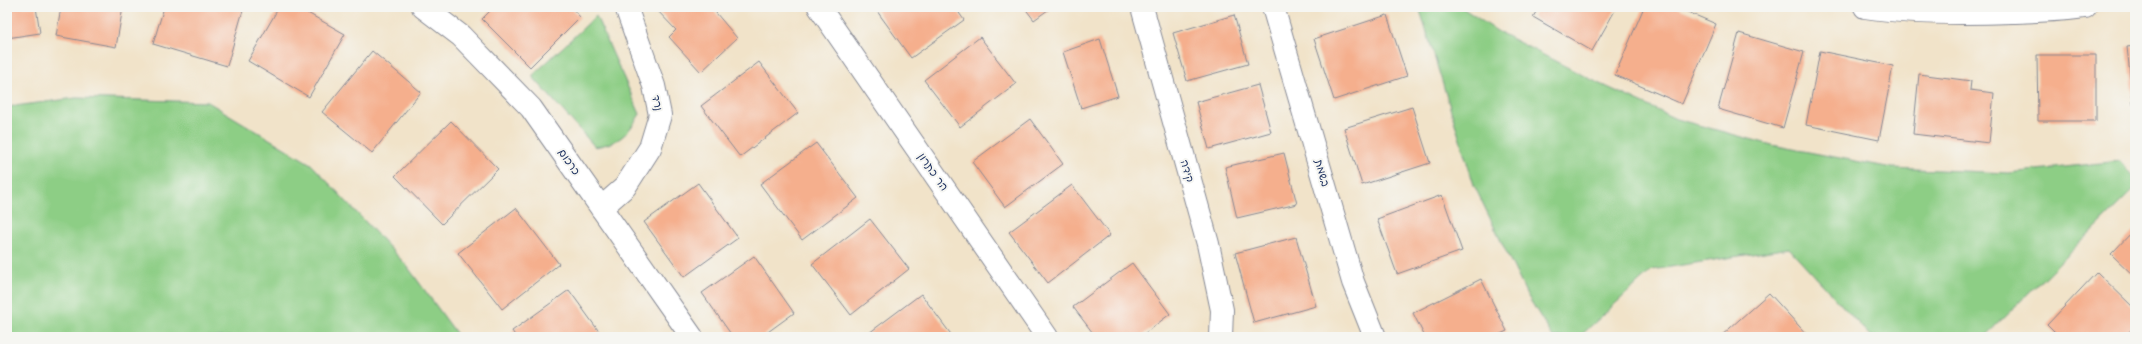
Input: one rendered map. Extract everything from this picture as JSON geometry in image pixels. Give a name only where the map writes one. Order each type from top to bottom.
[{"type":"street","name":"כרכום","points":[[423,7],[461,36],[531,108],[692,337]]},
{"type":"street","name":"נרד","points":[[601,208],[625,187],[650,148],[660,115],[654,86],[626,7]]},
{"type":"street","name":"הר כתרון","points":[[819,7],[1047,337]]},
{"type":"street","name":"קידה","points":[[1142,7],[1208,244],[1222,310],[1221,337]]},
{"type":"street","name":"בשמת","points":[[1274,7],[1353,282],[1375,337]]},
{"type":"street","points":[[1865,7],[1893,11],[1984,13],[2066,10],[2085,7]]},
{"type":"green space","points":[[1419,7],[1461,7],[1497,31],[1588,78],[1676,119],[1772,145],[1892,168],[2009,173],[2120,161],[2135,179],[2135,188],[1984,337],[1871,337],[1789,248],[1652,270],[1579,337],[1553,337],[1527,295],[1474,185]]},
{"type":"green space","points":[[596,16],[640,114],[631,128],[622,137],[611,143],[595,147],[532,76]]},
{"type":"green space","points":[[76,98],[208,102],[311,164],[407,266],[459,337],[7,337],[7,107]]},
{"type":"building","points":[[7,7],[36,7],[40,33],[7,38]]},
{"type":"building","points":[[61,7],[123,7],[116,47],[56,36]]},
{"type":"building","points":[[164,7],[244,7],[227,66],[153,44]]},
{"type":"building","points":[[279,7],[297,7],[345,34],[309,97],[248,61]]},
{"type":"building","points":[[494,7],[571,7],[580,17],[530,67],[482,19]]},
{"type":"building","points":[[654,7],[711,7],[737,38],[701,72],[669,37],[676,30]]},
{"type":"building","points":[[874,7],[955,7],[964,20],[911,58]]},
{"type":"building","points":[[1024,7],[1052,7],[1034,20]]},
{"type":"building","points":[[1539,7],[1617,7],[1592,51],[1533,17]]},
{"type":"building","points":[[1644,7],[1676,7],[1716,24],[1682,104],[1615,75]]},
{"type":"building","points":[[1234,15],[1248,64],[1187,81],[1173,33]]},
{"type":"building","points":[[1387,15],[1407,76],[1334,100],[1314,39]]},
{"type":"building","points":[[1739,33],[1804,52],[1783,128],[1718,109]]},
{"type":"building","points":[[980,37],[1016,84],[960,127],[924,80]]},
{"type":"building","points":[[1100,39],[1118,96],[1081,108],[1063,52]]},
{"type":"building","points":[[2135,46],[2135,111],[2134,111],[2127,47]]},
{"type":"building","points":[[372,51],[421,92],[372,153],[322,112]]},
{"type":"building","points":[[1820,51],[1893,66],[1879,140],[1806,125]]},
{"type":"building","points":[[2037,55],[2096,55],[2096,121],[2038,121]]},
{"type":"building","points":[[759,62],[798,113],[740,157],[701,106]]},
{"type":"building","points":[[1919,74],[1971,81],[1970,90],[1994,93],[1989,143],[1913,134]]},
{"type":"building","points":[[1258,85],[1271,132],[1209,149],[1196,102]]},
{"type":"building","points":[[1412,107],[1430,163],[1362,185],[1344,128]]},
{"type":"building","points":[[1030,119],[1063,164],[1005,207],[972,162]]},
{"type":"building","points":[[451,121],[498,169],[442,224],[395,176]]},
{"type":"building","points":[[816,143],[858,198],[802,240],[760,184]]},
{"type":"building","points":[[1284,153],[1297,204],[1237,218],[1225,167]]},
{"type":"building","points":[[698,183],[738,238],[684,277],[644,222]]},
{"type":"building","points":[[1072,185],[1110,235],[1048,283],[1009,232]]},
{"type":"building","points":[[1442,195],[1462,251],[1397,274],[1377,219]]},
{"type":"building","points":[[516,208],[559,264],[502,309],[458,253]]},
{"type":"building","points":[[870,219],[909,269],[851,315],[812,264]]},
{"type":"building","points":[[2135,229],[2135,277],[2111,254]]},
{"type":"building","points":[[1296,237],[1316,306],[1254,323],[1235,253]]},
{"type":"building","points":[[754,256],[794,313],[761,337],[733,337],[702,293]]},
{"type":"building","points":[[1132,263],[1170,314],[1140,337],[1096,337],[1073,307]]},
{"type":"building","points":[[2097,272],[2135,309],[2135,326],[2124,337],[2059,337],[2047,325]]},
{"type":"building","points":[[1481,279],[1507,331],[1494,337],[1425,337],[1413,313]]},
{"type":"building","points":[[569,290],[603,337],[516,337],[512,331]]},
{"type":"building","points":[[1769,293],[1809,337],[1720,337]]},
{"type":"building","points":[[921,294],[953,337],[865,336]]}]
